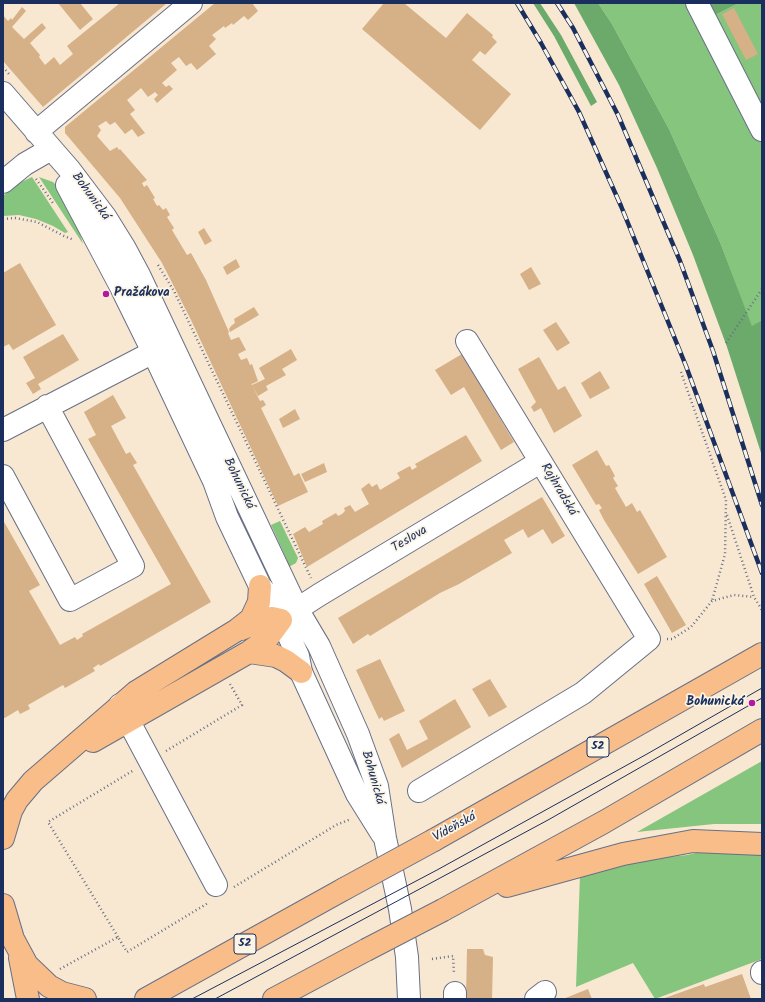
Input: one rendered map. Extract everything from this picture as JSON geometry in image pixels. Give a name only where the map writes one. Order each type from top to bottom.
[{"type":"highway","points":[[124,713],[136,692],[237,630],[251,619],[259,602],[260,586]]},
{"type":"highway","points":[[237,630],[264,619],[289,614]]},
{"type":"highway","points":[[3,838],[6,824],[17,800],[33,781],[51,765],[124,713],[249,652],[267,639],[289,614]]},
{"type":"highway","points":[[249,652],[276,656],[301,672]]},
{"type":"highway","name":"Vídeňská","points":[[146,999],[434,840],[762,654]]},
{"type":"highway","points":[[274,999],[462,900],[604,822],[762,730]]},
{"type":"highway","points":[[462,900],[544,874],[623,854],[693,842],[762,844]]},
{"type":"highway","points":[[3,905],[6,920],[19,953],[28,999]]},
{"type":"highway","points":[[19,953],[27,965],[43,980],[62,993],[85,999]]},
{"type":"street","points":[[36,132],[191,3]]},
{"type":"street","points":[[697,3],[762,130]]},
{"type":"street","name":"Bohunická","points":[[3,93],[51,149],[162,348],[289,614],[301,672],[357,794],[385,838]]},
{"type":"street","points":[[3,182],[26,164],[51,149]]},
{"type":"street","name":"Rajhradská","points":[[466,341],[649,639]]},
{"type":"street","points":[[3,430],[162,348]]},
{"type":"street","name":"Bohunická","points":[[162,348],[227,517],[260,586],[273,601],[289,614],[318,646],[372,769],[381,804],[385,838],[400,909],[407,957],[410,999]]},
{"type":"street","points":[[3,476],[70,600],[133,566],[47,406]]},
{"type":"street","name":"Teslova","points":[[289,614],[540,462]]},
{"type":"street","points":[[419,791],[583,693],[649,639]]},
{"type":"street","points":[[124,713],[220,892]]},
{"type":"path","points":[[26,164],[56,209]]},
{"type":"path","points":[[3,219],[15,218],[37,222],[64,236],[78,241],[73,234]]},
{"type":"path","points":[[726,343],[762,289]]},
{"type":"path","points":[[649,639],[672,639],[691,627],[712,601],[725,554],[726,500],[681,372]]},
{"type":"path","points":[[726,512],[754,597],[762,610]]},
{"type":"path","points":[[712,601],[734,595],[754,597]]},
{"type":"path","points":[[230,683],[242,705],[150,762],[48,822],[127,952],[220,892],[336,825],[349,820]]},
{"type":"path","points":[[43,980],[118,937]]},
{"type":"path","points":[[432,959],[453,956]]},
{"type":"green space","points":[[533,3],[540,3],[561,35],[597,102],[591,106],[554,36]]},
{"type":"green space","points":[[574,3],[598,3],[612,24],[669,129],[720,242],[752,326],[762,320],[762,456],[727,347],[693,255],[657,168],[619,85]]},
{"type":"green space","points":[[598,3],[692,3],[762,141],[762,320],[752,327],[720,242],[669,129],[612,24]]},
{"type":"green space","points":[[704,3],[739,3],[711,17]]},
{"type":"green space","points":[[739,3],[762,3],[762,117],[711,17]]},
{"type":"green space","points":[[32,177],[68,232],[65,233],[36,219],[19,215],[3,216],[3,196],[17,184]]},
{"type":"green space","points":[[39,177],[53,182],[72,207],[83,244]]},
{"type":"green space","points":[[280,521],[298,558],[296,563],[285,569],[283,562],[287,560],[271,525]]},
{"type":"green space","points":[[762,761],[762,824],[714,824],[637,832]]},
{"type":"green space","points":[[731,845],[762,849],[762,959],[655,999],[633,963],[576,987],[580,875],[623,862],[687,855]]},
{"type":"building","points":[[58,3],[80,3],[93,19],[80,30]]},
{"type":"building","points":[[120,3],[167,3],[43,107],[3,61],[3,15],[8,21],[11,18],[12,20],[22,7],[26,11],[12,27],[24,39],[42,23],[46,28],[30,43],[40,55],[39,57],[45,65],[54,57],[60,65],[73,54],[67,46]]},
{"type":"building","points":[[215,3],[252,3],[258,11],[248,20],[244,16],[233,25],[232,23],[225,28],[224,26],[212,35],[216,39],[209,46],[216,54],[197,70],[191,63],[186,66],[179,57],[171,63],[177,70],[162,83],[166,87],[169,85],[173,89],[157,103],[154,99],[158,95],[155,92],[148,97],[141,88],[127,100],[135,110],[130,114],[145,133],[138,137],[132,129],[125,134],[115,122],[110,125],[106,121],[98,126],[101,130],[97,136],[110,151],[117,147],[119,150],[120,149],[147,180],[142,183],[144,187],[147,185],[155,198],[153,199],[157,206],[159,205],[163,210],[166,208],[170,215],[167,217],[174,228],[172,230],[187,255],[191,253],[206,280],[229,332],[228,333],[231,340],[239,337],[246,350],[238,354],[241,360],[247,358],[250,365],[252,364],[258,381],[252,384],[251,383],[260,401],[263,400],[266,405],[261,408],[294,476],[299,473],[308,492],[278,506],[191,320],[162,263],[120,198],[65,133],[65,127]]},
{"type":"building","points":[[384,3],[404,3],[446,38],[467,13],[493,35],[492,37],[497,42],[485,55],[480,51],[472,60],[511,94],[480,130],[362,29]]},
{"type":"building","points":[[734,8],[758,54],[746,60],[722,14]]},
{"type":"building","points":[[204,228],[212,241],[205,245],[198,232]]},
{"type":"building","points":[[236,259],[240,267],[227,275],[223,267]]},
{"type":"building","points":[[20,263],[56,325],[13,350],[9,344],[3,347],[3,273]]},
{"type":"building","points":[[531,267],[541,284],[529,290],[520,274]]},
{"type":"building","points":[[254,307],[259,315],[230,332],[229,329],[235,323],[234,319]]},
{"type":"building","points":[[556,322],[570,343],[557,351],[543,330]]},
{"type":"building","points":[[63,334],[79,360],[38,384],[41,389],[33,394],[26,383],[35,378],[23,357]]},
{"type":"building","points":[[291,349],[297,360],[282,369],[286,375],[266,386],[268,390],[258,396],[252,385],[265,379],[259,368]]},
{"type":"building","points":[[462,354],[514,442],[501,450],[464,387],[451,395],[435,370]]},
{"type":"building","points":[[539,357],[558,390],[565,386],[582,416],[554,433],[541,408],[534,412],[531,407],[536,402],[518,369]]},
{"type":"building","points":[[600,371],[610,388],[590,399],[581,383]]},
{"type":"building","points":[[113,395],[126,418],[111,426],[126,454],[130,452],[137,463],[133,465],[211,602],[100,666],[99,664],[93,668],[95,671],[65,688],[63,685],[28,705],[30,709],[20,714],[18,710],[3,719],[3,520],[40,585],[29,591],[60,645],[75,637],[77,640],[83,636],[82,634],[171,584],[88,439],[96,435],[84,412]]},
{"type":"building","points":[[295,409],[300,419],[283,428],[279,419]]},
{"type":"building","points":[[466,435],[482,461],[307,567],[293,534],[305,527],[309,532],[323,524],[322,521],[336,513],[338,516],[342,514],[345,511],[344,508],[350,505],[355,512],[369,504],[361,489],[369,483],[372,487],[377,484],[380,490],[400,478],[397,473],[410,466],[412,470],[417,467],[415,464]]},
{"type":"building","points":[[597,450],[606,466],[609,465],[615,476],[613,478],[618,486],[615,488],[626,507],[632,503],[637,512],[640,510],[667,557],[638,574],[604,520],[599,510],[602,508],[599,504],[596,505],[572,465]]},
{"type":"building","points":[[324,463],[327,472],[305,482],[301,474]]},
{"type":"building","points":[[542,497],[565,536],[552,544],[543,529],[528,538],[523,529],[504,540],[512,553],[459,584],[440,593],[370,636],[368,634],[353,644],[338,618]]},
{"type":"building","points":[[657,576],[686,625],[672,633],[644,584]]},
{"type":"building","points":[[380,659],[405,711],[384,721],[382,717],[379,719],[356,670]]},
{"type":"building","points":[[490,679],[507,707],[489,717],[472,689]]},
{"type":"building","points":[[455,699],[471,727],[402,768],[389,739],[399,733],[407,750],[428,739],[419,721]]},
{"type":"building","points":[[467,949],[483,949],[485,955],[493,957],[492,999],[466,999]]},
{"type":"building","points":[[742,974],[751,999],[662,999],[704,984],[705,987]]},
{"type":"building","points":[[588,989],[592,999],[563,999]]},
{"type":"tram line","points":[[192,999],[437,870],[647,754],[762,688]]},
{"type":"tram line","points":[[215,999],[548,820],[762,698]]},
{"type":"railway","points":[[517,3],[579,112],[621,206],[686,366],[762,573]]},
{"type":"railway","points":[[557,3],[573,28],[618,115],[680,261],[713,351],[762,505]]},
{"type":"place","name":"Pražákova","points":[[106,294]]},
{"type":"place","name":"Bohunická","points":[[752,703]]}]
